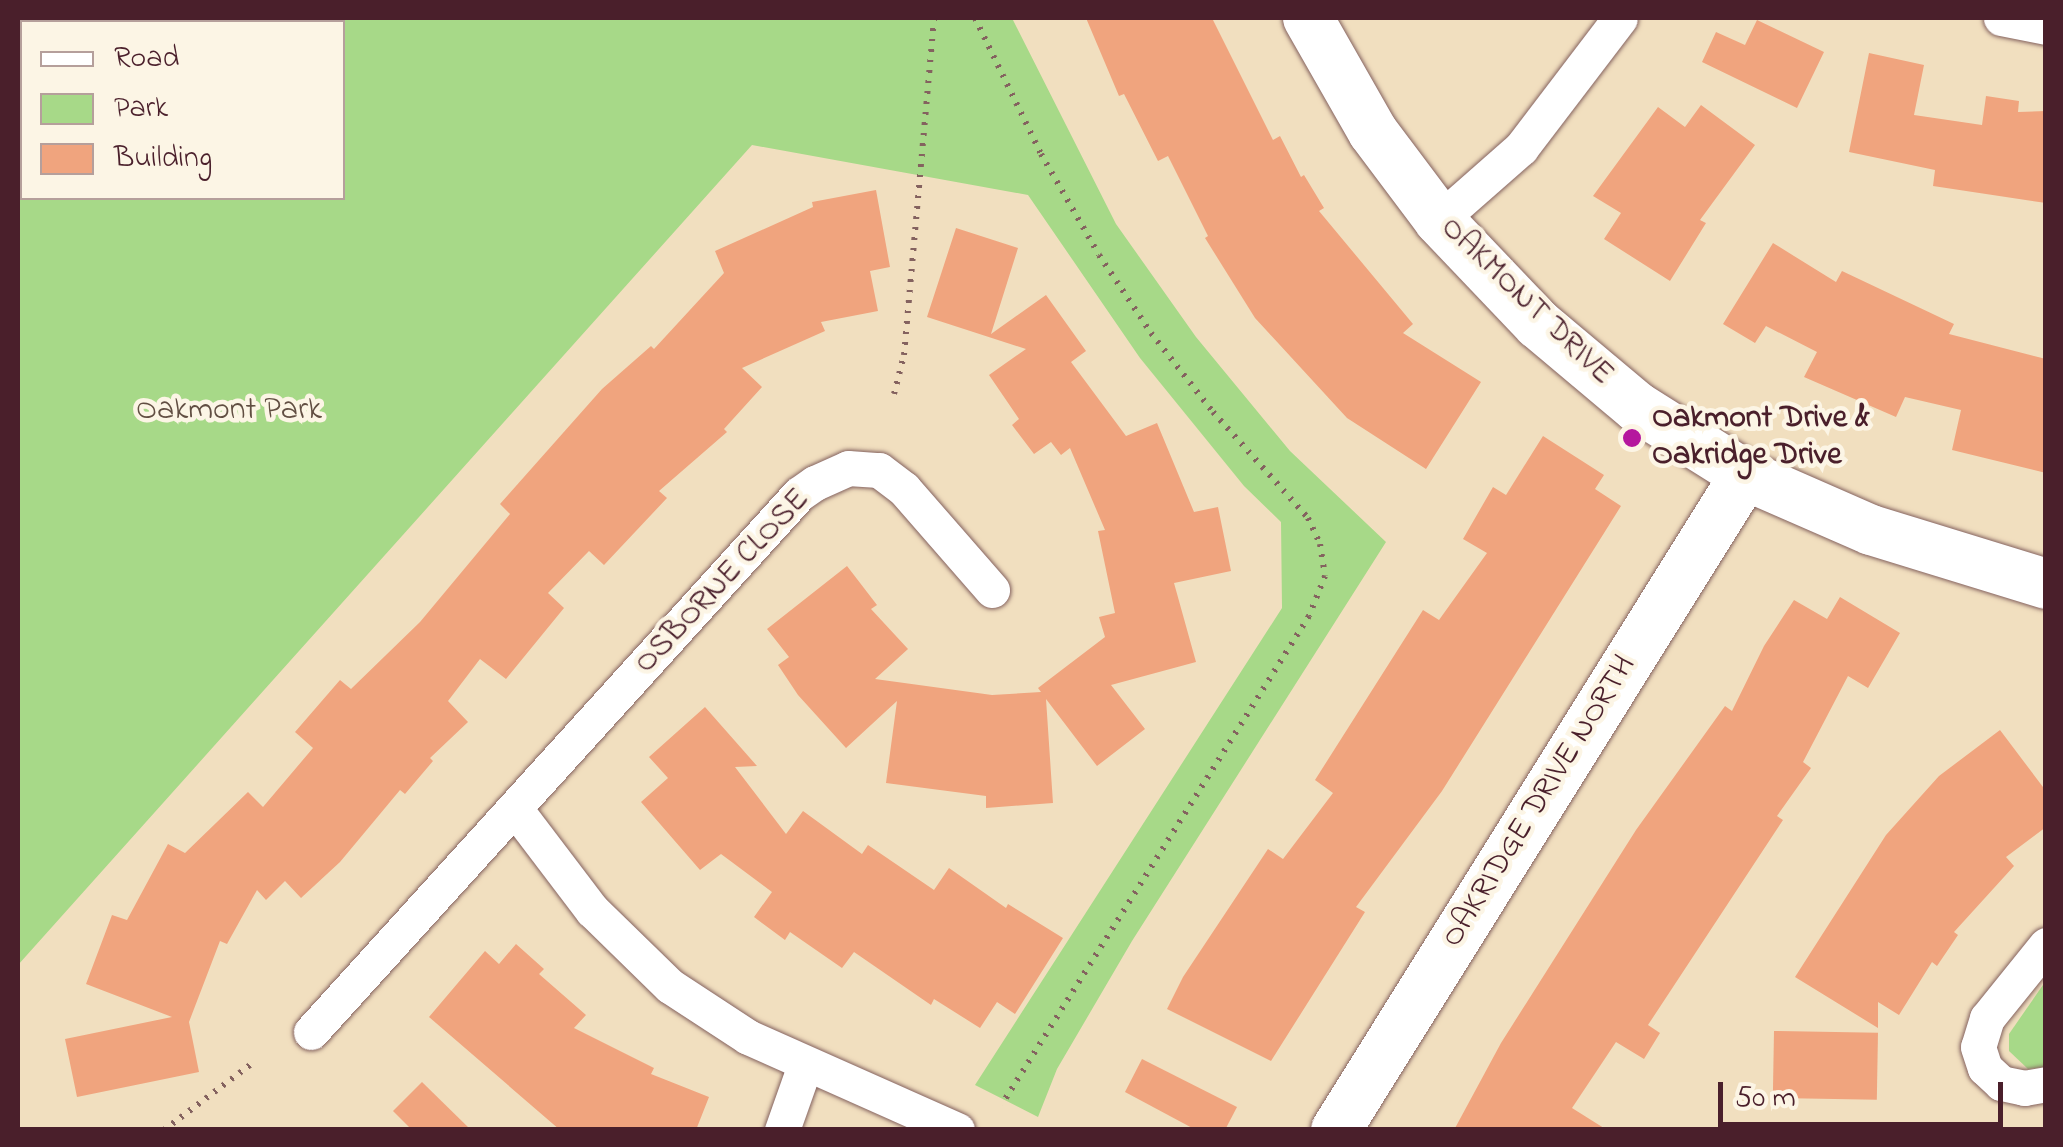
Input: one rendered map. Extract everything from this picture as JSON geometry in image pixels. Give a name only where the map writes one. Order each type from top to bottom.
[{"type":"street","name":"OAKMONT DRIVE","points":[[1308,18],[1374,132],[1440,220],[1527,313],[1649,415],[1745,474],[1920,549],[2046,584]]},
{"type":"street","points":[[1440,220],[1522,148],[1620,18]]},
{"type":"street","points":[[2001,18],[2046,27]]},
{"type":"street","name":"OSBORNE CLOSE","points":[[311,1032],[799,494],[832,474],[866,467],[889,477],[992,590]]},
{"type":"street","name":"OAKRIDGE DRIVE NORTH","points":[[1336,1130],[1745,474]]},
{"type":"street","points":[[516,810],[592,910],[648,967],[708,1013],[805,1064],[957,1130]]},
{"type":"street","points":[[2046,945],[1987,1018],[1978,1046],[1985,1068],[2001,1083],[2024,1088],[2046,1084]]},
{"type":"street","points":[[782,1130],[805,1064]]},
{"type":"path","points":[[894,394],[904,356],[934,18]]},
{"type":"path","points":[[975,18],[1041,154],[1099,255],[1151,333],[1203,399],[1308,518],[1320,544],[1324,576],[1309,616],[1002,1104]]},
{"type":"path","points":[[164,1130],[254,1062]]},
{"type":"green space","name":"Oakmont Park","points":[[18,18],[1012,18],[1116,224],[1196,337],[1290,451],[1386,542],[1132,941],[1057,1069],[1038,1117],[975,1085],[1282,608],[1281,522],[1244,486],[1140,358],[1028,195],[752,145],[18,965]]},
{"type":"green space","points":[[2045,982],[2045,1067],[2028,1069],[2009,1051],[2009,1034]]},
{"type":"building","points":[[1086,18],[1212,18],[1273,140],[1280,136],[1301,177],[1304,175],[1324,208],[1319,211],[1413,324],[1403,333],[1481,382],[1426,469],[1347,418],[1255,318],[1205,238],[1208,236],[1168,156],[1158,161],[1124,94],[1119,96]]},
{"type":"building","points":[[1757,20],[1824,52],[1797,108],[1702,62],[1716,32],[1745,45]]},
{"type":"building","points":[[1869,53],[1924,65],[1914,115],[1982,125],[1986,96],[2019,101],[2018,112],[2046,111],[2046,203],[1933,186],[1935,170],[1849,152]]},
{"type":"building","points":[[1701,105],[1755,145],[1700,220],[1706,223],[1670,281],[1604,239],[1621,213],[1593,196],[1658,107],[1685,127]]},
{"type":"building","points":[[876,190],[890,267],[870,271],[878,311],[821,322],[825,331],[742,368],[762,387],[724,429],[727,432],[659,491],[667,498],[604,565],[589,551],[548,593],[564,608],[506,679],[480,659],[448,701],[468,722],[430,758],[433,761],[405,794],[400,790],[340,862],[301,898],[285,881],[266,900],[257,890],[227,944],[220,941],[189,1022],[199,1072],[77,1097],[65,1039],[172,1017],[86,984],[112,915],[127,920],[168,844],[185,853],[248,792],[263,807],[313,748],[295,732],[340,680],[351,689],[420,622],[510,514],[500,504],[602,389],[651,346],[654,349],[724,273],[715,251],[813,207],[812,202]]},
{"type":"building","points":[[956,228],[1018,248],[991,334],[1046,295],[1086,351],[1071,362],[1126,436],[1157,423],[1194,512],[1218,507],[1231,571],[1174,583],[1196,662],[1111,685],[1145,729],[1097,766],[1046,699],[1053,803],[986,808],[986,796],[886,783],[897,701],[846,748],[798,695],[778,665],[789,657],[767,629],[847,566],[877,605],[871,609],[908,649],[875,679],[992,695],[1041,692],[1038,688],[1105,637],[1099,617],[1115,613],[1098,531],[1105,530],[1070,448],[1061,455],[1051,442],[1034,454],[1012,425],[1019,419],[989,375],[1026,349],[927,317]]},
{"type":"building","points":[[1773,243],[1836,282],[1842,271],[1954,324],[1949,334],[2046,359],[2046,473],[1952,450],[1961,410],[1905,397],[1896,417],[1804,377],[1817,352],[1766,326],[1755,343],[1723,324]]},
{"type":"building","points":[[1543,436],[1604,475],[1595,489],[1621,506],[1442,791],[1356,907],[1365,912],[1271,1061],[1167,1009],[1183,977],[1268,849],[1283,859],[1333,793],[1315,780],[1423,610],[1439,620],[1487,553],[1463,539],[1493,487],[1506,495]]},
{"type":"building","points":[[1840,597],[1900,633],[1868,688],[1848,676],[1803,762],[1811,768],[1777,816],[1783,820],[1648,1025],[1660,1033],[1644,1059],[1616,1042],[1572,1108],[1607,1130],[1454,1130],[1501,1043],[1636,830],[1725,706],[1732,711],[1764,646],[1794,600],[1827,619]]},
{"type":"building","points":[[705,707],[757,766],[735,767],[786,834],[803,811],[862,854],[868,845],[934,890],[949,868],[1006,908],[1008,904],[1063,938],[1015,1014],[997,1002],[980,1028],[934,999],[931,1005],[854,952],[842,968],[790,932],[785,940],[754,917],[772,892],[721,854],[700,870],[641,802],[668,778],[649,757]]},
{"type":"building","points":[[2000,730],[2046,791],[2046,827],[2006,857],[2014,866],[1954,932],[1958,935],[1937,966],[1932,962],[1899,1015],[1878,1002],[1878,1028],[1795,977],[1886,835],[1939,776]]},
{"type":"building","points":[[516,944],[544,969],[539,974],[586,1015],[574,1028],[654,1068],[651,1074],[709,1097],[696,1130],[560,1130],[429,1017],[485,951],[499,964]]},
{"type":"building","points":[[1774,1031],[1878,1033],[1877,1100],[1773,1098]]},
{"type":"building","points":[[1142,1059],[1237,1107],[1225,1130],[1196,1130],[1125,1092]]},
{"type":"building","points":[[422,1082],[471,1130],[412,1130],[393,1111]]},
{"type":"place","name":"Oakmont Drive & Oakridge Drive","points":[[1632,438]]}]
